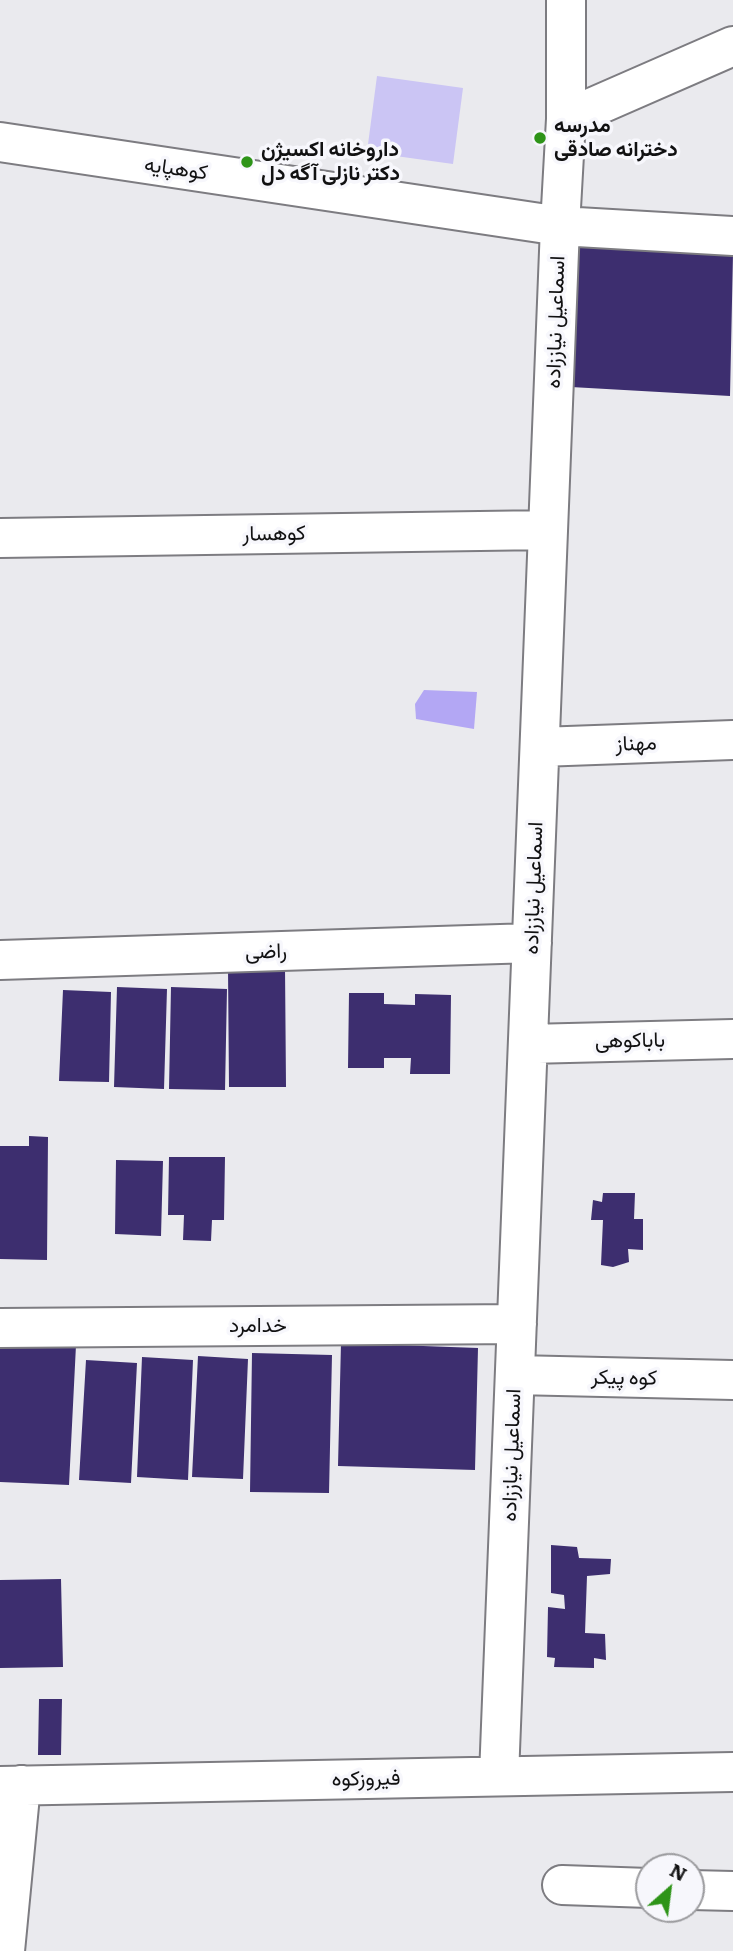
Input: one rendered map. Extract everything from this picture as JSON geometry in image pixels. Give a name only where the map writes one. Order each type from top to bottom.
[{"type":"street","name":"اسماعیل نیاززاده","points":[[499,1776],[566,119],[566,0]]},
{"type":"street","points":[[566,119],[733,46]]},
{"type":"street","name":"کوهپایه","points":[[0,142],[560,226],[733,236]]},
{"type":"street","name":"کوهسار","points":[[0,538],[548,530]]},
{"type":"street","name":"مهناز","points":[[540,747],[733,740]]},
{"type":"street","name":"راضی","points":[[0,960],[532,943]]},
{"type":"street","name":"باباکوهی","points":[[528,1044],[733,1039]]},
{"type":"street","name":"خدامرد","points":[[0,1328],[517,1324]]},
{"type":"street","name":"کوه پیکر","points":[[515,1376],[733,1380]]},
{"type":"street","name":"فیروزکوه","points":[[10,1786],[733,1772]]},
{"type":"street","points":[[5,1951],[10,1786]]},
{"type":"street","points":[[562,1885],[635,1888]]},
{"type":"street","points":[[705,1890],[733,1891]]},
{"type":"shaded area","points":[[377,76],[463,88],[453,164],[367,152]]},
{"type":"shaded area","points":[[424,690],[477,692],[474,729],[416,719],[415,704]]},
{"type":"building","points":[[576,246],[733,254],[730,396],[571,387]]},
{"type":"building","points":[[285,967],[286,1087],[229,1087],[228,968]]},
{"type":"building","points":[[117,987],[167,989],[164,1089],[114,1087]]},
{"type":"building","points":[[171,987],[227,989],[225,1090],[169,1089]]},
{"type":"building","points":[[63,990],[111,992],[109,1082],[59,1081]]},
{"type":"building","points":[[349,993],[384,993],[384,1004],[415,1005],[415,994],[451,995],[450,1074],[410,1074],[411,1058],[384,1058],[384,1068],[348,1068]]},
{"type":"building","points":[[29,1136],[48,1137],[47,1260],[0,1259],[0,1146],[29,1146]]},
{"type":"building","points":[[169,1157],[225,1157],[224,1220],[212,1220],[211,1241],[183,1240],[184,1215],[168,1215]]},
{"type":"building","points":[[116,1160],[163,1161],[161,1236],[115,1234]]},
{"type":"building","points":[[603,1193],[635,1193],[634,1219],[643,1219],[643,1250],[628,1249],[629,1262],[613,1267],[601,1265],[603,1220],[591,1220],[593,1200],[602,1202]]},
{"type":"building","points":[[0,1342],[76,1345],[69,1485],[0,1482]]},
{"type":"building","points":[[341,1343],[478,1348],[475,1470],[338,1466]]},
{"type":"building","points":[[252,1353],[332,1355],[329,1493],[250,1492]]},
{"type":"building","points":[[198,1356],[248,1359],[243,1479],[192,1477]]},
{"type":"building","points":[[142,1357],[193,1360],[188,1480],[137,1477]]},
{"type":"building","points":[[86,1360],[137,1363],[131,1483],[79,1480]]},
{"type":"building","points":[[551,1545],[577,1547],[579,1558],[611,1559],[610,1574],[587,1576],[585,1633],[605,1634],[606,1660],[594,1658],[594,1668],[554,1667],[555,1658],[547,1657],[548,1607],[565,1609],[564,1595],[551,1593]]},
{"type":"building","points":[[61,1579],[63,1667],[0,1668],[0,1580]]},
{"type":"building","points":[[39,1699],[62,1699],[61,1755],[38,1755]]},
{"type":"place","name":"مدرسه دخترانه صادقی","points":[[540,138]]},
{"type":"place","name":"داروخانه اکسیژن دکتر نازلی آگه دل","points":[[247,162]]}]
